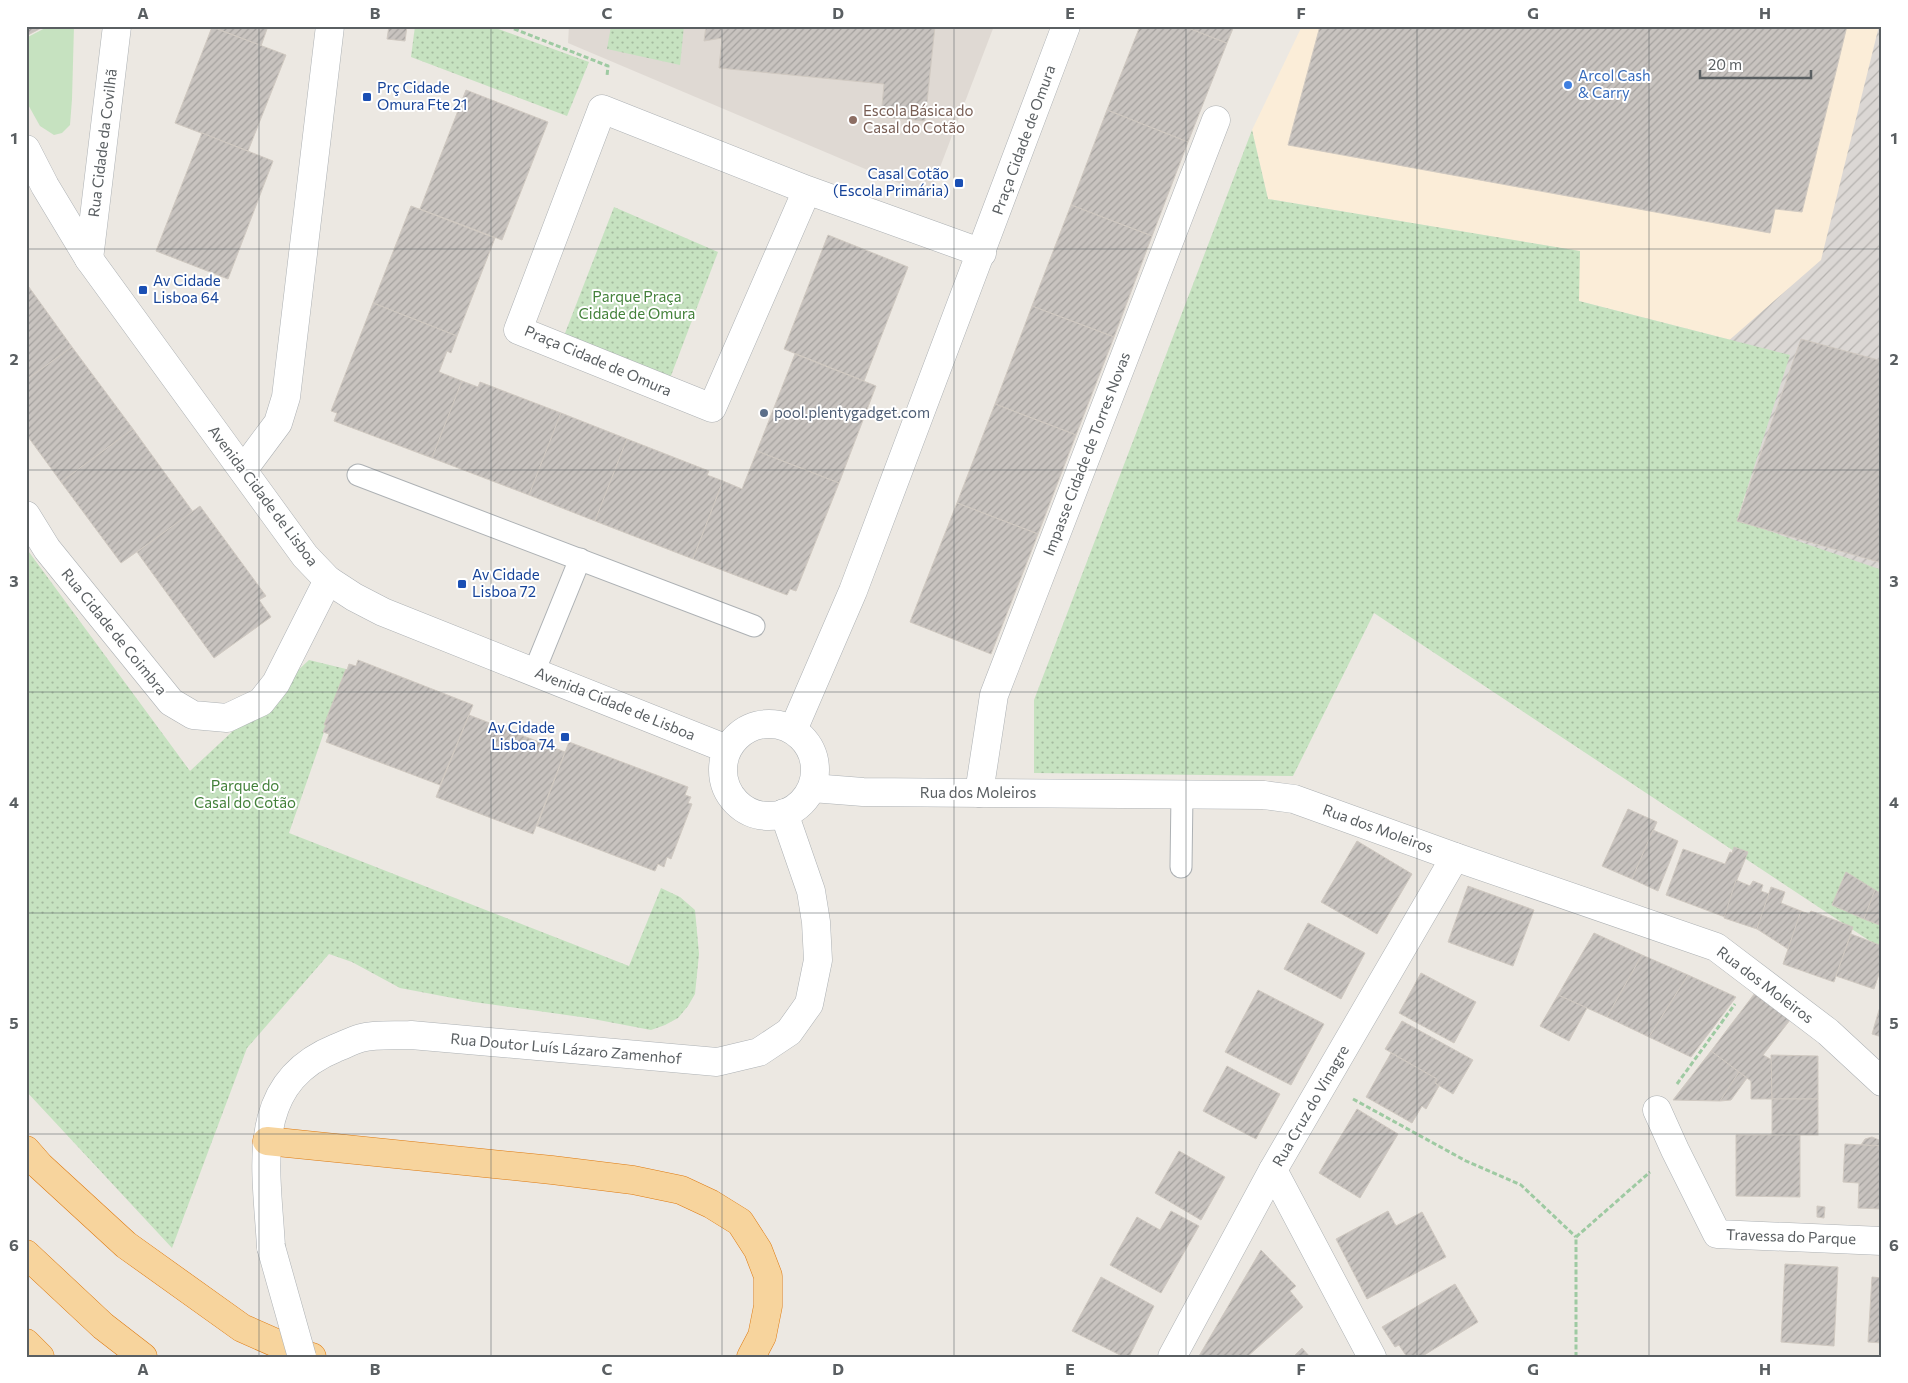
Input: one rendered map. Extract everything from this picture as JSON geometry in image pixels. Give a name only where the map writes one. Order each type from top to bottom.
[{"type":"highway","points":[[267,1142],[615,1178],[689,1193],[740,1222],[758,1250],[768,1276],[768,1306],[762,1336],[750,1357]]},
{"type":"highway","points":[[26,1150],[40,1166],[97,1218],[126,1244],[149,1261],[242,1328],[312,1357]]},
{"type":"highway","points":[[26,1254],[103,1326],[143,1357]]},
{"type":"highway","points":[[26,1343],[40,1357]]},
{"type":"street","name":"Rua Cidade da Covilhã","points":[[89,259],[116,26]]},
{"type":"street","points":[[243,470],[278,423],[286,397],[330,26]]},
{"type":"street","name":"Praça Cidade de Omura","points":[[793,730],[854,590],[1066,26]]},
{"type":"street","name":"Praça Cidade de Omura","points":[[807,190],[712,408],[518,330],[602,109],[807,190],[982,253]]},
{"type":"street","name":"Impasse Cidade de Torres Novas","points":[[979,793],[994,694],[1216,120]]},
{"type":"street","name":"Avenida Cidade de Lisboa","points":[[26,149],[45,186],[89,259],[305,556],[328,580],[354,597],[383,612],[727,749]]},
{"type":"street","name":"Rua Cidade de Coimbra","points":[[26,515],[47,549],[171,702],[193,714],[227,718],[260,702],[276,683],[328,580]]},
{"type":"street","points":[[764,724],[779,724],[793,730],[805,741],[813,755],[815,771],[812,788],[796,808],[784,813],[770,816],[757,814],[745,809],[734,800],[727,789],[723,775],[723,762],[727,749],[736,737],[749,728],[764,724]]},
{"type":"street","name":"Rua dos Moleiros","points":[[812,788],[862,792],[1264,795],[1294,799],[1716,947],[1828,1032],[1882,1082]]},
{"type":"street","name":"Rua Doutor Luís Lázaro Zamenhof","points":[[302,1357],[271,1247],[267,1142],[268,1128],[278,1097],[295,1072],[319,1055],[361,1038],[411,1035],[717,1062],[759,1052],[789,1032],[810,1004],[818,960],[816,922],[811,891],[784,813]]},
{"type":"street","name":"Rua Cruz do Vinagre","points":[[1172,1357],[1273,1170],[1456,857]]},
{"type":"street","name":"Travessa do Parque","points":[[1657,1110],[1717,1234],[1882,1241]]},
{"type":"street","points":[[1273,1170],[1372,1357]]},
{"type":"lane","points":[[358,476],[754,626]]},
{"type":"lane","points":[[534,672],[580,559]]},
{"type":"lane","points":[[1181,867],[1182,794]]},
{"type":"path","points":[[507,26],[574,52]]},
{"type":"path","points":[[1657,1110],[1755,976]]},
{"type":"path","points":[[1324,1083],[1466,1161],[1521,1185],[1576,1237],[1576,1357]]},
{"type":"path","points":[[1576,1237],[1675,1150]]},
{"type":"shaded area","name":"Escola Básica do Casal do Cotão","points":[[569,26],[994,26],[929,196],[568,43]]},
{"type":"shaded area","points":[[1302,26],[1882,26],[1882,350],[1790,355],[1579,301],[1579,251],[1268,199],[1252,130]]},
{"type":"shaded area","points":[[1879,26],[1882,26],[1882,705],[1786,652],[1710,357],[1821,260]]},
{"type":"green space","points":[[49,26],[74,26],[70,125],[62,133],[54,135],[40,126],[26,101],[26,38]]},
{"type":"green space","points":[[415,26],[490,26],[589,62],[567,116],[411,57]]},
{"type":"green space","points":[[611,26],[684,26],[680,65],[607,49]]},
{"type":"green space","points":[[1252,130],[1268,199],[1580,251],[1579,301],[1790,355],[1737,520],[1882,570],[1882,949],[1374,613],[1293,776],[1034,773],[1034,700]]},
{"type":"green space","name":"Parque Praça Cidade de Omura","points":[[614,207],[718,252],[669,381],[562,341]]},
{"type":"green space","name":"Parque do Casal do Cotão","points":[[26,548],[190,771],[309,660],[346,669],[289,833],[629,966],[661,888],[680,897],[695,910],[699,954],[695,994],[688,1006],[678,1018],[651,1030],[588,1018],[474,1002],[400,988],[352,962],[329,954],[247,1048],[172,1248],[26,1091]]},
{"type":"building","points":[[26,26],[45,26],[26,36]]},
{"type":"building","points":[[210,26],[268,26],[261,46]]},
{"type":"building","points":[[389,26],[407,26],[405,41],[387,39]]},
{"type":"building","points":[[706,26],[935,26],[925,121],[881,117],[884,84],[719,68],[722,38],[704,41]]},
{"type":"building","points":[[1140,26],[1183,26],[1227,43],[1188,142],[1107,110]]},
{"type":"building","points":[[1183,26],[1234,26],[1227,43]]},
{"type":"building","name":"Arcol Cash & Carry","points":[[1320,26],[1847,26],[1802,212],[1775,209],[1770,233],[1288,145]]},
{"type":"building","points":[[212,27],[286,55],[248,151],[175,123]]},
{"type":"building","points":[[466,90],[548,122],[502,240],[420,209]]},
{"type":"building","points":[[1107,110],[1188,142],[1152,236],[1071,205]]},
{"type":"building","points":[[202,133],[273,161],[228,279],[156,251]]},
{"type":"building","points":[[1071,205],[1152,236],[1114,337],[1032,306]]},
{"type":"building","points":[[411,206],[495,238],[457,336],[373,303]]},
{"type":"building","points":[[828,235],[908,267],[864,381],[784,349]]},
{"type":"building","points":[[26,283],[72,347],[26,380]]},
{"type":"building","points":[[373,303],[457,336],[451,353],[447,351],[439,372],[462,381],[432,458],[334,421],[337,413],[331,411]]},
{"type":"building","points":[[1032,306],[1114,337],[1076,435],[995,404]]},
{"type":"building","points":[[1801,339],[1882,361],[1882,563],[1737,521]]},
{"type":"building","points":[[72,347],[133,429],[61,482],[26,434],[26,380]]},
{"type":"building","points":[[795,354],[876,386],[839,483],[757,451]]},
{"type":"building","points":[[462,381],[478,387],[480,382],[561,413],[529,495],[432,458]]},
{"type":"building","points":[[995,404],[1076,435],[1038,534],[957,503]]},
{"type":"building","points":[[561,413],[627,439],[595,521],[529,495]]},
{"type":"building","points":[[133,429],[193,512],[121,563],[61,482]]},
{"type":"building","points":[[627,439],[709,471],[707,475],[723,481],[693,559],[595,521]]},
{"type":"building","points":[[757,451],[839,483],[796,591],[790,589],[787,595],[693,559],[723,481],[742,489]]},
{"type":"building","points":[[957,503],[1038,534],[991,654],[910,622]]},
{"type":"building","points":[[200,506],[266,596],[259,600],[271,617],[214,658],[137,552]]},
{"type":"building","points":[[358,660],[473,705],[440,785],[326,742],[329,734],[323,732],[326,725],[324,725],[346,669],[349,664],[356,666]]},
{"type":"building","points":[[469,715],[565,752],[533,834],[436,797]]},
{"type":"building","points":[[569,742],[688,787],[685,795],[691,797],[688,803],[692,804],[671,859],[667,857],[664,867],[658,864],[655,871],[537,826]]},
{"type":"building","points":[[1628,809],[1657,822],[1632,879],[1602,866]]},
{"type":"building","points":[[1653,830],[1678,841],[1658,891],[1632,879]]},
{"type":"building","points":[[1357,841],[1412,874],[1377,934],[1321,902]]},
{"type":"building","points":[[1734,847],[1748,852],[1725,917],[1666,895],[1683,849],[1725,864]]},
{"type":"building","points":[[1846,872],[1875,890],[1864,919],[1832,905]]},
{"type":"building","points":[[1736,880],[1750,886],[1753,881],[1763,885],[1761,891],[1769,894],[1757,929],[1724,918]]},
{"type":"building","points":[[1468,886],[1534,910],[1513,966],[1448,942]]},
{"type":"building","points":[[1771,887],[1785,892],[1781,903],[1801,911],[1788,949],[1757,929]]},
{"type":"building","points":[[1875,890],[1882,894],[1882,926],[1864,919]]},
{"type":"building","points":[[1801,911],[1809,914],[1811,911],[1853,927],[1834,982],[1783,964]]},
{"type":"building","points":[[1308,923],[1365,953],[1341,999],[1284,969]]},
{"type":"building","points":[[1594,933],[1642,955],[1607,1017],[1558,995]]},
{"type":"building","points":[[1851,934],[1882,946],[1882,965],[1874,989],[1836,976]]},
{"type":"building","points":[[1642,955],[1688,975],[1649,1037],[1607,1017]]},
{"type":"building","points":[[1421,973],[1476,1002],[1454,1043],[1399,1013]]},
{"type":"building","points":[[1688,975],[1736,997],[1691,1057],[1649,1037]]},
{"type":"building","points":[[1258,990],[1324,1024],[1291,1085],[1225,1052]]},
{"type":"building","points":[[1755,993],[1790,1020],[1763,1055],[1772,1060],[1772,1099],[1751,1099],[1751,1081],[1711,1051]]},
{"type":"building","points":[[1558,995],[1587,1008],[1569,1041],[1540,1026]]},
{"type":"building","points":[[1882,1000],[1882,1037],[1872,1034]]},
{"type":"building","points":[[1402,1021],[1473,1060],[1453,1094],[1435,1083],[1437,1079],[1385,1049]]},
{"type":"building","points":[[1711,1051],[1739,1072],[1720,1101],[1673,1100]]},
{"type":"building","points":[[1391,1053],[1437,1079],[1435,1083],[1439,1086],[1426,1109],[1422,1106],[1412,1123],[1366,1097]]},
{"type":"building","points":[[1771,1055],[1818,1056],[1818,1099],[1772,1099]]},
{"type":"building","points":[[1227,1066],[1280,1094],[1256,1139],[1203,1111]]},
{"type":"building","points":[[1739,1072],[1747,1078],[1731,1100],[1720,1101]]},
{"type":"building","points":[[1772,1099],[1818,1099],[1818,1135],[1772,1135]]},
{"type":"building","points":[[1357,1109],[1398,1134],[1360,1198],[1319,1173]]},
{"type":"building","points":[[1736,1135],[1800,1135],[1800,1197],[1736,1196]]},
{"type":"building","points":[[1872,1137],[1879,1140],[1882,1146],[1861,1145],[1865,1139]]},
{"type":"building","points":[[1845,1144],[1882,1146],[1882,1209],[1858,1208],[1859,1183],[1843,1182]]},
{"type":"building","points":[[1179,1151],[1225,1177],[1201,1220],[1155,1193]]},
{"type":"building","points":[[1817,1206],[1825,1207],[1824,1218],[1817,1217]]},
{"type":"building","points":[[1171,1211],[1199,1226],[1161,1293],[1110,1265],[1137,1217],[1160,1230]]},
{"type":"building","points":[[1388,1211],[1396,1226],[1422,1212],[1446,1257],[1367,1299],[1336,1239]]},
{"type":"building","points":[[1261,1250],[1296,1286],[1290,1291],[1303,1307],[1247,1357],[1199,1356]]},
{"type":"building","points":[[1785,1264],[1838,1267],[1834,1346],[1781,1342]]},
{"type":"building","points":[[1101,1277],[1154,1306],[1129,1357],[1124,1357],[1072,1331]]},
{"type":"building","points":[[1872,1277],[1882,1278],[1882,1343],[1868,1342]]},
{"type":"building","points":[[1455,1284],[1478,1322],[1421,1357],[1407,1357],[1399,1345],[1395,1347],[1382,1327]]},
{"type":"building","points":[[1302,1348],[1310,1357],[1293,1357]]},
{"type":"place","name":"Arcol Cash & Carry","points":[[1568,85]]},
{"type":"place","name":"Prç Cidade Omura Fte 21","points":[[367,97]]},
{"type":"place","name":"Escola Básica do Casal do Cotão","points":[[853,120]]},
{"type":"place","name":"Casal Cotão (Escola Primária)","points":[[959,183]]},
{"type":"place","name":"Av Cidade Lisboa 64","points":[[143,290]]},
{"type":"place","name":"pool.plentygadget.com","points":[[764,413]]},
{"type":"place","name":"Av Cidade Lisboa 72","points":[[462,584]]},
{"type":"place","name":"Av Cidade Lisboa 74","points":[[565,737]]}]
